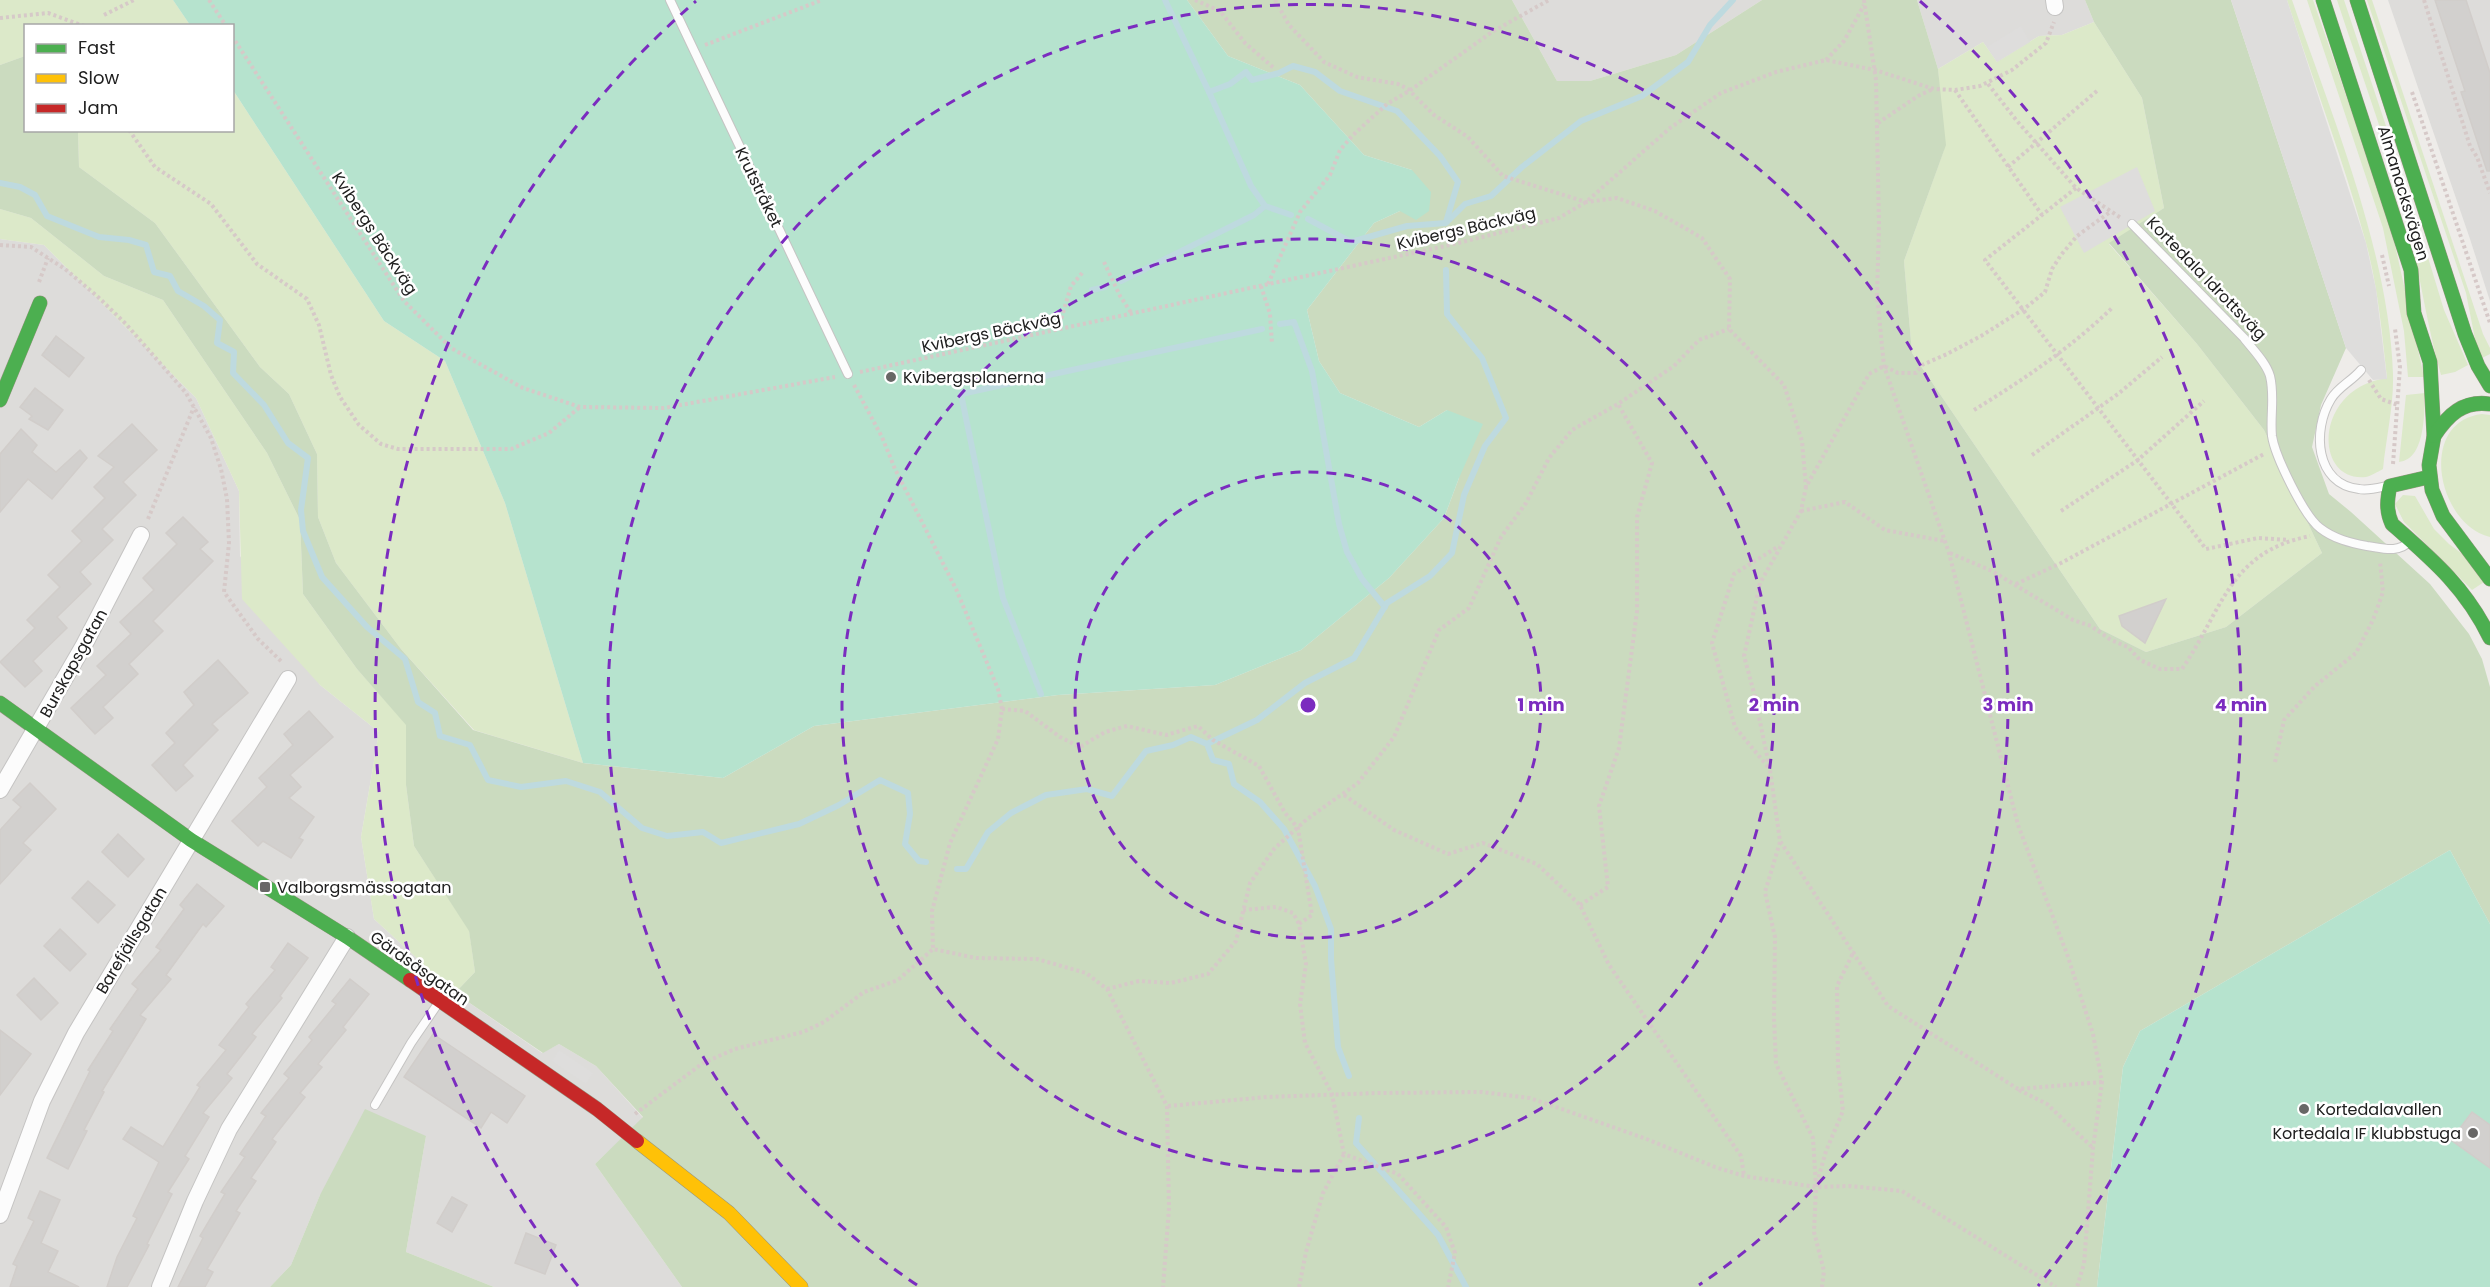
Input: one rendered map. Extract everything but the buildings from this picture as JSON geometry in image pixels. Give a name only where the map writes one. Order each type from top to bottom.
[{"type":"street","name":"Almanacksvägen","points":[[2323,0],[2411,270],[2414,313],[2430,362],[2434,436],[2430,451],[2429,477],[2436,502],[2443,516],[2490,579]]},
{"type":"street","name":"Almanacksvägen","points":[[2357,0],[2455,300],[2462,330],[2480,371],[2490,386]]},
{"type":"street","points":[[0,400],[40,303]]},
{"type":"street","name":"Almanacksvägen","points":[[2434,436],[2449,415],[2458,408],[2477,402],[2490,404]]},
{"type":"street","points":[[2429,477],[2390,486],[2387,515],[2392,524],[2412,539],[2448,573],[2478,613],[2490,638]]},
{"type":"street","name":"Burskapsgatan","points":[[0,790],[110,596],[141,534]]},
{"type":"street","points":[[2462,540],[2488,549]]},
{"type":"street","name":"Barefjällsgatan","points":[[0,1215],[42,1101],[76,1033],[288,679]]},
{"type":"street","name":"Gärdsåsgatan","points":[[0,703],[191,840],[347,937],[621,1127],[729,1213],[801,1287]]},
{"type":"street","points":[[160,1287],[195,1201],[229,1129],[347,937]]},
{"type":"lane","name":"Krutstråket","points":[[669,0],[848,374]]},
{"type":"lane","name":"Kortedala Idrottsväg","points":[[2132,224],[2244,338],[2259,357],[2269,374],[2272,389],[2271,429],[2277,455],[2319,528],[2349,543],[2379,548],[2398,550],[2412,539]]},
{"type":"lane","points":[[2361,370],[2331,398],[2321,426],[2321,458],[2332,477],[2351,488],[2361,490],[2390,486]]},
{"type":"lane","points":[[375,1105],[439,1002]]},
{"type":"path","points":[[104,15],[134,0]]},
{"type":"path","points":[[209,0],[225,24]]},
{"type":"path","points":[[693,49],[822,0]]},
{"type":"path","points":[[1195,0],[1220,11],[1245,43],[1275,69]]},
{"type":"path","points":[[1275,0],[1289,25],[1324,62],[1357,77],[1398,84],[1409,91],[1434,115],[1468,137],[1503,176],[1586,202],[1617,198],[1655,211],[1702,238],[1730,279],[1729,329],[1784,385],[1802,441],[1806,487],[1801,511],[1760,583],[1744,656],[1770,770],[1780,841],[1766,892],[1775,937],[1776,1064],[1813,1138],[1816,1187],[1814,1232],[1824,1271],[1822,1287]]},
{"type":"path","points":[[1268,284],[1300,212],[1330,175],[1340,150],[1387,104],[1492,33],[1549,0]]},
{"type":"path","points":[[2424,0],[2470,146],[2477,157],[2490,193]]},
{"type":"path","points":[[1826,60],[1844,41],[1864,2]]},
{"type":"path","points":[[1864,2],[1875,70],[1878,123],[1877,295],[1884,366],[1949,553],[2018,825],[2070,964],[2092,1034],[2102,1082],[2093,1148],[2084,1264],[2077,1287]]},
{"type":"path","points":[[2055,3],[2054,25],[2046,43],[2012,70],[1988,84],[2076,188],[2110,212],[2132,224]]},
{"type":"path","points":[[0,18],[48,13],[78,24]]},
{"type":"path","name":"Kvibergs Bäckväg","points":[[234,39],[404,301],[451,348],[523,388],[580,407],[664,408],[848,374],[1450,245],[1559,218],[1586,202],[1670,128],[1721,93],[1776,72],[1826,60],[1875,70],[1905,82],[1934,89],[1955,90],[1988,84]]},
{"type":"path","points":[[2408,82],[2490,323]]},
{"type":"path","points":[[1878,123],[1910,101],[1934,89]]},
{"type":"path","points":[[1955,90],[2042,215]]},
{"type":"path","points":[[2008,166],[2098,90]]},
{"type":"path","points":[[130,132],[155,167],[211,204],[257,264],[307,299],[319,325],[331,375],[340,397],[359,425],[381,444],[398,449],[511,449],[549,433],[580,407]]},
{"type":"path","points":[[2076,188],[1985,260],[2206,549],[2258,538],[2289,540],[2327,532]]},
{"type":"path","points":[[1884,366],[1898,373],[1916,373],[1922,365],[1947,354],[2024,309],[2045,292],[2052,269],[2077,236],[2110,212]]},
{"type":"path","points":[[0,245],[31,247],[65,269],[97,296],[186,393],[211,438],[221,469],[227,499],[229,543],[224,592],[258,639],[282,662],[288,679]]},
{"type":"path","points":[[2380,248],[2391,293]]},
{"type":"path","points":[[1104,262],[1120,296],[1132,314]]},
{"type":"path","points":[[1058,330],[1071,286],[1083,272]]},
{"type":"path","points":[[1261,286],[1270,314],[1272,344]]},
{"type":"path","points":[[1974,410],[2017,383],[2058,353],[2094,326],[2113,307]]},
{"type":"path","points":[[2390,486],[2400,367],[2394,322]]},
{"type":"path","points":[[1107,989],[1138,981],[1171,983],[1208,974],[1236,941],[1251,883],[1275,849],[1307,819],[1358,783],[1394,737],[1439,630],[1469,608],[1501,537],[1526,502],[1550,458],[1572,430],[1618,404],[1674,366],[1699,340],[1729,329]]},
{"type":"path","points":[[2032,455],[2099,408],[2162,357]]},
{"type":"path","points":[[1806,487],[1869,374],[1884,366]]},
{"type":"path","points":[[2361,370],[2380,399],[2398,405]]},
{"type":"path","points":[[848,374],[882,437],[900,479],[956,589],[998,690],[1002,709],[998,739],[950,843],[932,911],[933,950]]},
{"type":"path","points":[[2061,511],[2138,460],[2204,401]]},
{"type":"path","points":[[1581,905],[1608,886],[1599,806],[1619,748],[1637,612],[1637,517],[1652,463],[1618,404]]},
{"type":"path","points":[[141,534],[194,406]]},
{"type":"path","points":[[2016,584],[2172,505],[2253,458]]},
{"type":"path","points":[[1801,511],[1845,502],[1886,530],[1944,541]]},
{"type":"path","points":[[1949,553],[1992,571],[2073,620],[2091,626],[2111,640],[2128,647],[2140,660],[2160,669],[2182,669],[2199,645],[2236,577],[2253,559],[2289,540]]},
{"type":"path","points":[[1770,770],[1735,727],[1712,643],[1734,574],[1780,545]]},
{"type":"path","points":[[2275,762],[2284,720],[2315,686],[2356,653],[2373,620],[2383,592],[2379,548]]},
{"type":"path","points":[[1002,709],[1025,711],[1060,737],[1080,747],[1105,732],[1127,726],[1166,735],[1198,726],[1213,740],[1259,765],[1285,813],[1298,828],[1312,915],[1299,924]]},
{"type":"path","points":[[1344,795],[1394,830],[1448,854],[1483,843],[1537,864],[1581,905],[1609,965],[1741,1156],[1744,1176]]},
{"type":"path","points":[[1780,841],[1888,1006],[2018,1089],[2047,1104],[2093,1148]]},
{"type":"path","points":[[1243,910],[1276,906],[1293,913],[1299,924],[1306,964],[1300,1004],[1305,1043],[1332,1094],[1344,1154],[1323,1193],[1306,1252],[1299,1287]]},
{"type":"path","points":[[933,950],[976,958],[1037,959],[1086,973],[1107,989],[1167,1106],[1169,1208],[1163,1287]]},
{"type":"path","points":[[621,1127],[640,1109],[703,1063],[735,1049],[803,1032],[824,1022],[864,992],[898,980],[933,950]]},
{"type":"path","points":[[1816,1187],[1826,1151],[1843,1111],[1838,1065],[1838,986],[1854,951]]},
{"type":"path","points":[[2018,1089],[2102,1082]]},
{"type":"path","points":[[1167,1106],[1332,1094],[1482,1092],[1530,1098],[1744,1176],[1816,1187],[1849,1186],[1902,1191],[2056,1287]]},
{"type":"path","points":[[1344,1154],[1398,1174],[1446,1227],[1455,1253],[1448,1287]]},
{"type":"shaded area","points":[[1512,0],[1762,0],[1676,55],[1590,81],[1557,81]]},
{"type":"shaded area","points":[[1917,0],[2085,0],[2094,22],[2062,35],[2039,36],[1997,62],[1983,42],[1938,69]]},
{"type":"shaded area","points":[[2231,0],[2287,0],[2366,243],[2376,289],[2387,379],[2373,380],[2346,348]]},
{"type":"shaded area","points":[[2388,0],[2490,0],[2490,301],[2470,239]]},
{"type":"shaded area","points":[[2021,26],[2030,42],[1997,62],[1987,47]]},
{"type":"shaded area","points":[[2137,167],[2155,211],[2084,253],[2060,207]]},
{"type":"shaded area","points":[[0,239],[44,245],[196,398],[239,491],[240,556],[320,685],[379,732],[361,837],[374,919],[455,993],[542,1053],[559,1044],[596,1066],[643,1118],[595,1164],[682,1287],[494,1287],[406,1252],[426,1136],[320,1195],[291,1265],[270,1287],[0,1287]]},
{"type":"shaded area","points":[[559,1050],[593,1073],[586,1084],[552,1061]]},
{"type":"green space","points":[[0,0],[173,0],[189,24],[24,24],[24,56],[0,65]]},
{"type":"green space","name":"Kvibergsplanerna","points":[[173,0],[1187,0],[1228,56],[1300,85],[1364,155],[1412,170],[1431,192],[1429,211],[1416,220],[1400,211],[1374,223],[1307,310],[1319,361],[1340,393],[1419,427],[1447,410],[1483,424],[1444,518],[1389,578],[1301,650],[1215,685],[1058,695],[814,726],[723,778],[583,763],[505,503],[445,361],[384,321],[234,92],[234,24],[189,24]]},
{"type":"green space","points":[[1187,0],[1512,0],[1557,81],[1590,81],[1676,55],[1762,0],[1917,0],[1938,69],[1946,145],[1904,261],[1912,353],[2100,629],[2146,652],[2226,627],[2322,553],[2264,430],[2197,344],[2109,243],[2164,208],[2142,98],[2094,22],[2085,0],[2231,0],[2346,348],[2321,405],[2312,447],[2329,494],[2430,584],[2469,634],[2482,659],[2490,687],[2490,924],[2450,850],[2140,1031],[2123,1067],[2097,1287],[682,1287],[595,1164],[643,1117],[596,1066],[559,1044],[543,1053],[455,993],[475,972],[469,931],[414,846],[406,785],[406,725],[357,669],[303,594],[300,520],[267,453],[163,300],[104,276],[31,218],[0,209],[0,65],[24,56],[24,132],[78,132],[79,167],[155,223],[260,367],[289,394],[317,454],[318,517],[336,563],[401,649],[473,730],[583,763],[723,778],[814,726],[1058,695],[1215,685],[1301,650],[1389,578],[1444,518],[1459,478],[1447,410],[1419,427],[1340,393],[1319,361],[1307,310],[1374,223],[1400,211],[1412,170],[1364,155],[1300,85],[1228,56]]},
{"type":"green space","points":[[2287,0],[2292,0],[2356,185],[2381,280],[2389,328],[2393,386],[2383,469],[2366,477],[2349,475],[2337,465],[2330,451],[2329,434],[2334,415],[2345,399],[2363,385],[2387,378],[2377,293],[2357,212]]},
{"type":"green space","points":[[2307,0],[2313,0],[2390,222],[2424,377],[2408,377],[2404,331],[2383,228]]},
{"type":"green space","points":[[2337,0],[2344,0],[2409,195],[2444,310],[2468,365],[2455,372],[2441,375],[2400,192]]},
{"type":"green space","points":[[2367,0],[2372,0],[2483,334],[2490,348],[2490,354],[2482,358],[2477,349],[2466,293]]},
{"type":"green space","points":[[2094,22],[2142,98],[2164,208],[2109,244],[2197,344],[2264,430],[2322,553],[2226,627],[2146,652],[2100,629],[1912,353],[1904,261],[1944,150],[1938,69],[1983,42],[1997,62],[2039,36],[2062,35]]},
{"type":"green space","points":[[234,92],[384,321],[445,361],[505,503],[583,763],[474,730],[401,649],[336,563],[318,517],[317,454],[289,394],[260,367],[155,223],[79,167],[78,132],[234,132]]},
{"type":"green space","points":[[0,209],[31,218],[104,276],[163,300],[267,453],[300,520],[303,594],[357,669],[406,724],[406,785],[414,846],[469,930],[475,972],[455,993],[374,919],[361,837],[379,732],[320,685],[242,599],[239,491],[196,398],[44,245],[0,239]]},
{"type":"green space","points":[[2425,393],[2422,434],[2419,444],[2408,459],[2399,462],[2406,395]]},
{"type":"green space","points":[[2482,414],[2490,415],[2490,537],[2472,528],[2457,513],[2447,494],[2442,474],[2442,453],[2448,435],[2462,421]]},
{"type":"green space","points":[[2403,495],[2415,496],[2434,529],[2465,556],[2484,582],[2472,590],[2404,522],[2395,504]]},
{"type":"green space","name":"Kortedalavallen","points":[[2450,850],[2490,924],[2490,1287],[2097,1287],[2123,1067],[2140,1031]]},
{"type":"green space","points":[[365,1109],[426,1136],[406,1252],[494,1287],[270,1287],[291,1265],[320,1195]]},
{"type":"waterway","points":[[1165,0],[1209,92],[1230,84],[1246,72],[1252,80],[1279,73],[1293,66],[1315,72],[1340,91],[1397,111],[1440,156],[1458,182],[1446,222]]},
{"type":"waterway","points":[[1308,219],[1351,242],[1407,226],[1446,223],[1465,204],[1491,196],[1522,167],[1581,121],[1642,96],[1688,62],[1710,25],[1733,0]]},
{"type":"waterway","points":[[1209,92],[1251,186],[1265,206],[1291,215]]},
{"type":"waterway","points":[[0,183],[20,187],[35,195],[47,216],[99,237],[129,240],[146,245],[154,272],[170,276],[178,291],[204,306],[220,320],[217,343],[234,352],[233,373],[264,405],[288,443],[308,458],[301,510],[303,531],[322,577],[367,627],[405,659],[418,702],[435,713],[440,736],[470,745],[488,780],[521,787],[566,781],[600,792],[642,828],[667,836],[703,832],[721,843],[799,824],[839,805],[880,780],[908,793],[910,814],[905,844],[919,861],[926,862]]},
{"type":"waterway","points":[[1121,281],[1254,215],[1265,206]]},
{"type":"waterway","points":[[1207,744],[1257,720],[1305,683],[1354,658],[1387,603],[1430,576],[1452,553],[1464,495],[1485,446],[1506,418],[1482,358],[1447,314],[1446,270]]},
{"type":"waterway","points":[[1092,290],[1105,287]]},
{"type":"waterway","points":[[1280,324],[1294,322],[1312,371],[1339,524],[1347,552],[1362,579],[1385,607]]},
{"type":"waterway","points":[[1041,694],[1003,598],[961,394],[1262,329]]},
{"type":"waterway","points":[[957,869],[966,869],[988,832],[1011,813],[1046,795],[1087,789],[1112,796],[1146,751],[1173,745],[1191,737],[1207,744],[1213,760],[1229,764],[1234,784],[1260,802],[1284,829],[1315,886],[1331,929],[1338,1047],[1349,1076]]},
{"type":"waterway","points":[[1359,1118],[1356,1143],[1438,1235],[1466,1287]]},
{"type":"traffic: fast","points":[[2323,0],[2411,270],[2414,313],[2430,362],[2434,436],[2429,465],[2432,490],[2443,516],[2490,579]]},
{"type":"traffic: fast","points":[[2357,0],[2465,334],[2478,366],[2490,386]]},
{"type":"traffic: fast","points":[[0,400],[40,303]]},
{"type":"traffic: fast","points":[[2434,436],[2457,411],[2472,404],[2490,404]]},
{"type":"traffic: fast","points":[[2429,477],[2390,486],[2388,496],[2390,519],[2392,524],[2435,563],[2459,589],[2481,620],[2490,638]]},
{"type":"traffic: fast","points":[[0,703],[191,840],[347,937],[410,980]]},
{"type":"traffic: slow","points":[[637,1141],[729,1213],[801,1287]]},
{"type":"traffic: jam","points":[[410,980],[597,1109],[637,1141]]},
{"type":"place","name":"Kvibergsplanerna","points":[[891,377]]},
{"type":"place","name":"Valborgsmässogatan","points":[[265,887]]},
{"type":"place","name":"Kortedalavallen","points":[[2304,1109]]},
{"type":"place","name":"Kortedala IF klubbstuga","points":[[2473,1133]]}]
